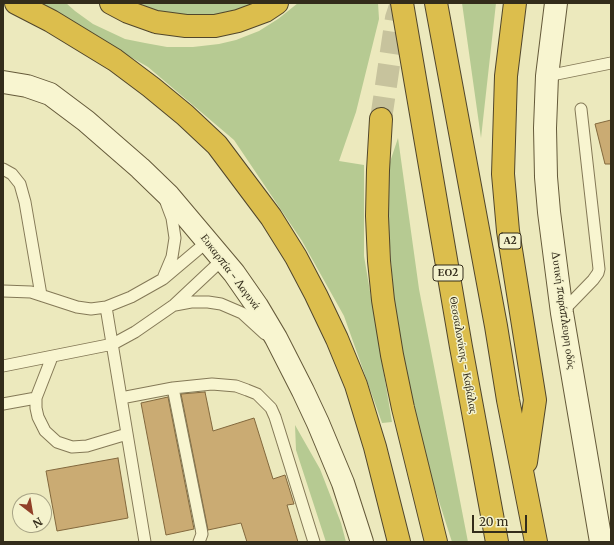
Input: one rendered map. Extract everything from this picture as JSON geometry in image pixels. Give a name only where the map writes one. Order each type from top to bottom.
[{"type":"highway","points":[[16,3],[63,28],[115,60],[179,110],[217,145],[271,217],[296,257],[316,295],[337,339],[356,386],[375,447],[399,542]]},
{"type":"highway","points":[[111,3],[128,12],[156,22],[186,26],[215,26],[238,21],[265,11],[277,3]]},
{"type":"highway","name":"Θεσσαλονίκης - Καβάλας","points":[[402,3],[459,339],[498,542]]},
{"type":"highway","points":[[436,3],[496,326],[508,400],[524,477]]},
{"type":"highway","name":"Α2","points":[[515,3],[506,76],[503,174],[508,231],[535,400],[524,477],[536,542]]},
{"type":"highway","points":[[381,119],[377,216],[379,261],[383,300],[403,408],[436,542]]},
{"type":"street","name":"Δυτική παράπλευρη οδός","points":[[556,3],[547,76],[545,128],[546,177],[562,313],[601,542]]},
{"type":"street","name":"Ευκαρπία - Λαγυνά","points":[[3,82],[16,83],[40,90],[60,100],[86,120],[160,187],[223,259],[246,290],[286,356],[318,423],[340,476],[362,542]]},
{"type":"lane","points":[[547,76],[611,63]]},
{"type":"lane","points":[[562,313],[593,280],[599,269],[581,110]]},
{"type":"lane","points":[[3,169],[12,174],[20,184],[25,202],[41,295]]},
{"type":"lane","points":[[160,187],[172,218],[175,238],[172,257],[163,278]]},
{"type":"lane","points":[[3,291],[31,292],[77,307],[91,309],[106,307],[131,297],[163,278],[208,241]]},
{"type":"lane","points":[[3,366],[113,344],[135,332],[174,305],[223,259]]},
{"type":"lane","points":[[174,305],[191,302],[208,302],[221,304],[233,309],[248,318],[286,356]]},
{"type":"lane","points":[[106,307],[145,542]]},
{"type":"lane","points":[[52,357],[36,398],[38,417],[45,432],[57,442],[72,447],[88,446],[127,434]]},
{"type":"lane","points":[[121,398],[173,388],[204,384],[219,384],[247,390],[257,394],[271,408],[275,417],[314,542]]},
{"type":"lane","points":[[173,388],[201,528],[202,534],[199,542]]},
{"type":"lane","points":[[3,404],[36,398]]},
{"type":"green space","points":[[37,3],[66,3],[93,24],[125,39],[167,47],[193,47],[219,44],[236,40],[259,31],[278,19],[298,3],[378,3],[379,19],[356,112],[339,161],[364,165],[364,256],[392,422],[382,423],[344,316],[302,241],[234,140],[148,67]]},
{"type":"green space","points":[[128,3],[259,3],[250,8],[208,17],[169,16]]},
{"type":"green space","points":[[462,3],[496,3],[481,138]]},
{"type":"green space","points":[[398,138],[419,289],[468,542],[452,542],[430,473],[405,367],[394,303],[385,177]]},
{"type":"green space","points":[[295,425],[320,469],[341,523],[346,542],[326,542],[296,450]]},
{"type":"building","points":[[611,120],[611,164],[605,164],[595,124]]},
{"type":"building","points":[[205,392],[213,431],[254,418],[273,479],[285,475],[294,504],[287,505],[298,542],[247,542],[241,523],[208,530],[181,394]]},
{"type":"building","points":[[168,397],[194,529],[166,535],[141,403]]},
{"type":"building","points":[[118,458],[128,518],[57,531],[52,504],[52,493],[50,493],[46,471]]},
{"type":"tunnel","points":[[381,119],[396,18],[401,3]]}]
